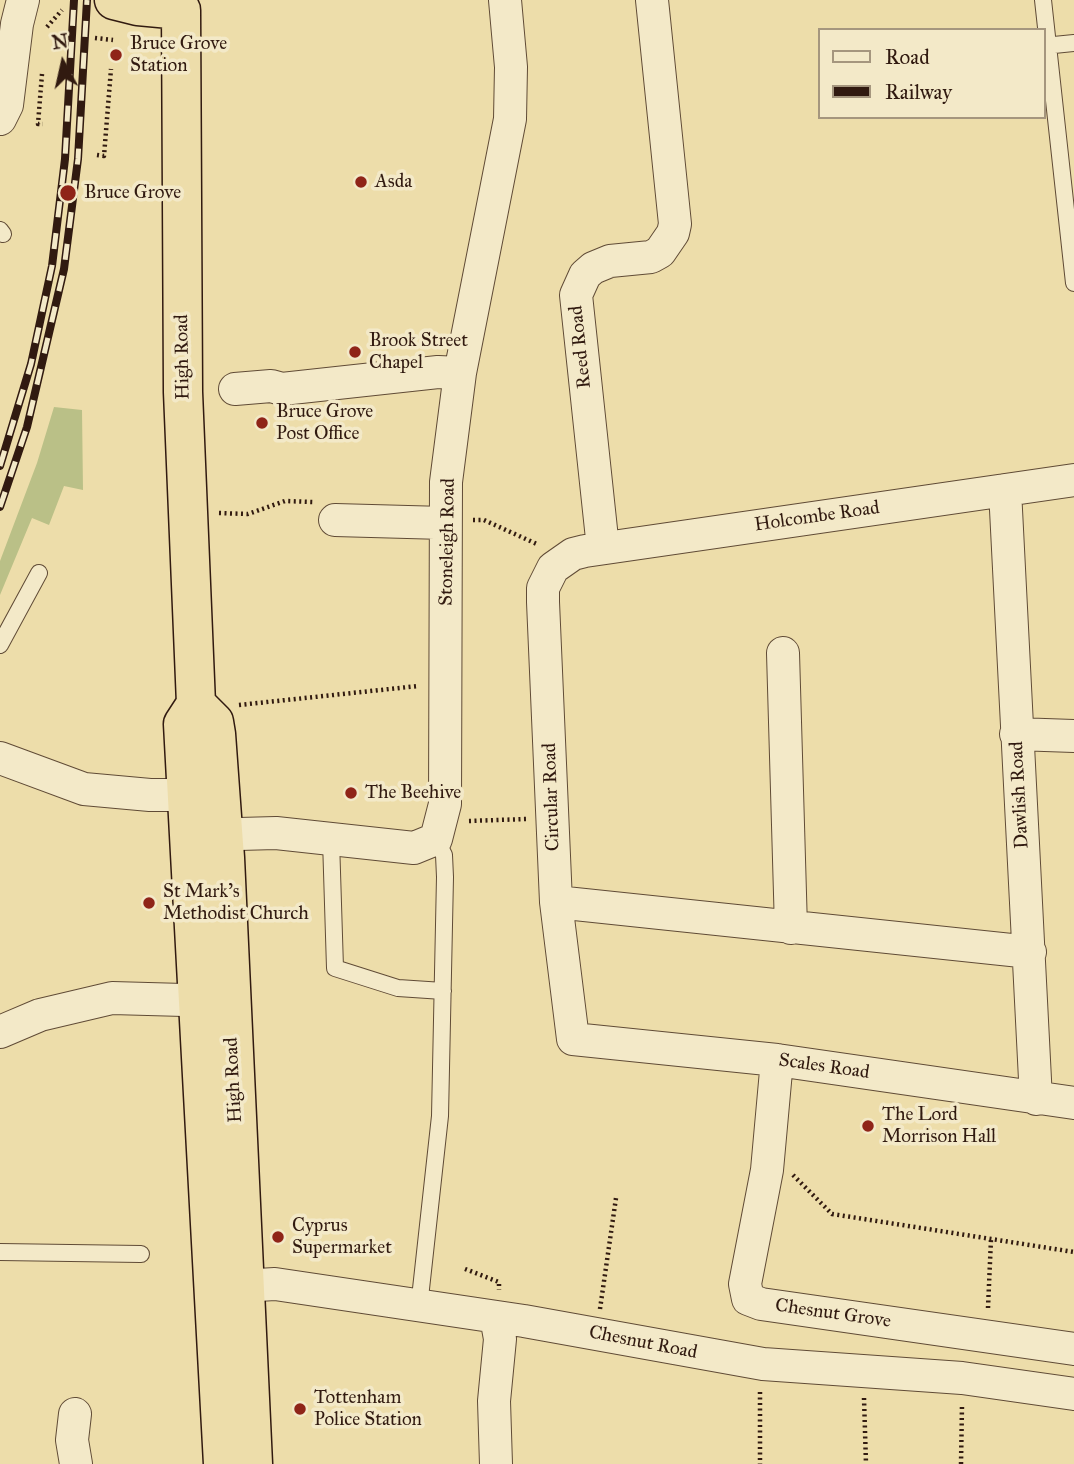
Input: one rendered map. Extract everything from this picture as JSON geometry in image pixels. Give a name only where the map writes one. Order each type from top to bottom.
[{"type":"highway","name":"High Road","points":[[113,15],[138,6],[181,10],[184,406],[196,704],[183,724],[203,795],[230,1287],[253,1464]]},
{"type":"highway","name":"High Road","points":[[223,1464],[230,1287]]},
{"type":"street","points":[[0,119],[7,105],[17,24],[23,0]]},
{"type":"street","name":"Stoneleigh Road","points":[[439,843],[445,804],[446,482],[460,373],[505,154],[510,106],[505,0]]},
{"type":"street","name":"Reed Road","points":[[603,548],[576,295],[585,275],[593,268],[610,261],[651,257],[668,243],[673,233],[675,225],[652,0]]},
{"type":"street","points":[[235,388],[271,386],[282,389],[438,372],[460,373]]},
{"type":"street","name":"Holcombe Road","points":[[552,554],[573,554],[1074,480]]},
{"type":"street","name":"Dawlish Road","points":[[1005,490],[1036,1099]]},
{"type":"street","points":[[335,520],[444,523]]},
{"type":"street","name":"Circular Road","points":[[552,554],[553,568],[543,588],[552,818],[556,902],[573,1040]]},
{"type":"street","points":[[783,653],[791,928]]},
{"type":"street","points":[[1016,734],[1074,736]]},
{"type":"street","points":[[0,758],[85,789],[203,795]]},
{"type":"street","points":[[206,835],[276,833],[414,848],[439,843]]},
{"type":"street","points":[[556,902],[1030,952]]},
{"type":"street","points":[[0,1032],[40,1015],[112,998],[214,1001]]},
{"type":"street","name":"Scales Road","points":[[573,1040],[777,1060],[1074,1103]]},
{"type":"street","name":"Chesnut Grove","points":[[777,1060],[767,1170],[746,1284],[748,1298],[761,1304],[1074,1349]]},
{"type":"street","name":"Chesnut Road","points":[[230,1287],[275,1284],[496,1317],[763,1364],[962,1378],[1074,1394]]},
{"type":"street","points":[[496,1317],[500,1339],[494,1401],[496,1464]]},
{"type":"street","points":[[75,1413],[72,1440],[76,1464]]},
{"type":"lane","points":[[1043,0],[1045,28]]},
{"type":"lane","points":[[1074,43],[1046,46],[1074,283]]},
{"type":"lane","points":[[0,645],[39,573]]},
{"type":"lane","points":[[331,840],[335,968],[398,988],[443,991]]},
{"type":"lane","points":[[419,1307],[440,1116],[444,877],[439,843]]},
{"type":"lane","points":[[0,1252],[141,1254]]},
{"type":"path","points":[[46,29],[62,10]]},
{"type":"path","points":[[95,38],[113,41],[113,15]]},
{"type":"path","points":[[97,155],[104,156],[111,69]]},
{"type":"path","points":[[42,78],[38,124],[43,124]]},
{"type":"path","points":[[218,513],[248,514],[285,501],[324,503],[335,520]]},
{"type":"path","points":[[444,523],[484,520],[552,554]]},
{"type":"path","points":[[238,705],[447,683]]},
{"type":"path","points":[[439,843],[453,842],[453,822],[552,818]]},
{"type":"path","points":[[767,1170],[795,1176],[832,1214],[1074,1252]]},
{"type":"path","points":[[597,1334],[616,1198]]},
{"type":"path","points":[[986,1335],[991,1239]]},
{"type":"path","points":[[760,1464],[759,1403],[763,1364]]},
{"type":"path","points":[[864,1373],[866,1464]]},
{"type":"path","points":[[961,1464],[962,1378]]},
{"type":"green space","points":[[54,407],[82,410],[83,490],[64,486],[49,525],[32,518],[0,595],[0,561],[37,463]]},
{"type":"railway","points":[[0,466],[31,364],[52,266],[65,159],[74,0]]},
{"type":"railway","points":[[0,507],[27,427],[64,269],[78,159],[87,0]]},
{"type":"place","name":"Bruce Grove Station","points":[[116,55]]},
{"type":"place","name":"Asda","points":[[361,182]]},
{"type":"place","name":"Bruce Grove","points":[[68,193]]},
{"type":"place","name":"Brook Street Chapel","points":[[355,352]]},
{"type":"place","name":"Bruce Grove Post Office","points":[[262,423]]},
{"type":"place","name":"The Beehive","points":[[351,793]]},
{"type":"place","name":"St Mark's Methodist Church","points":[[149,903]]},
{"type":"place","name":"The Lord Morrison Hall","points":[[868,1126]]},
{"type":"place","name":"Cyprus Supermarket","points":[[278,1237]]},
{"type":"place","name":"Tottenham Police Station","points":[[300,1409]]}]
